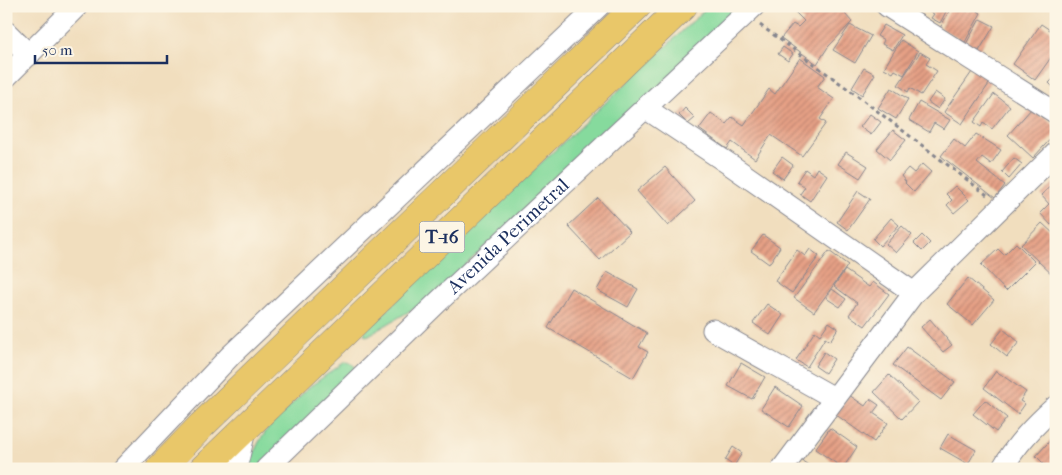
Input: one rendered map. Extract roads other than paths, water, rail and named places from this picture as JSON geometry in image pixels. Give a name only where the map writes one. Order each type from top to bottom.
[{"type":"highway","name":"T-16","points":[[160,469],[202,425],[637,6]]},
{"type":"highway","name":"T-16","points":[[203,469],[683,6]]},
{"type":"street","points":[[6,77],[77,6]]},
{"type":"street","points":[[123,469],[230,355],[599,6]]},
{"type":"street","points":[[886,6],[1056,113]]},
{"type":"street","name":"Avenida Perimetral","points":[[266,469],[438,302],[749,10]]},
{"type":"street","points":[[6,32],[28,55]]},
{"type":"street","points":[[645,108],[732,166],[914,293]]},
{"type":"street","points":[[782,469],[914,293],[1056,153]]},
{"type":"street","points":[[713,330],[834,398]]},
{"type":"street","points":[[1002,469],[1020,442],[1055,407]]},
{"type":"street","points":[[236,469],[246,426]]}]
